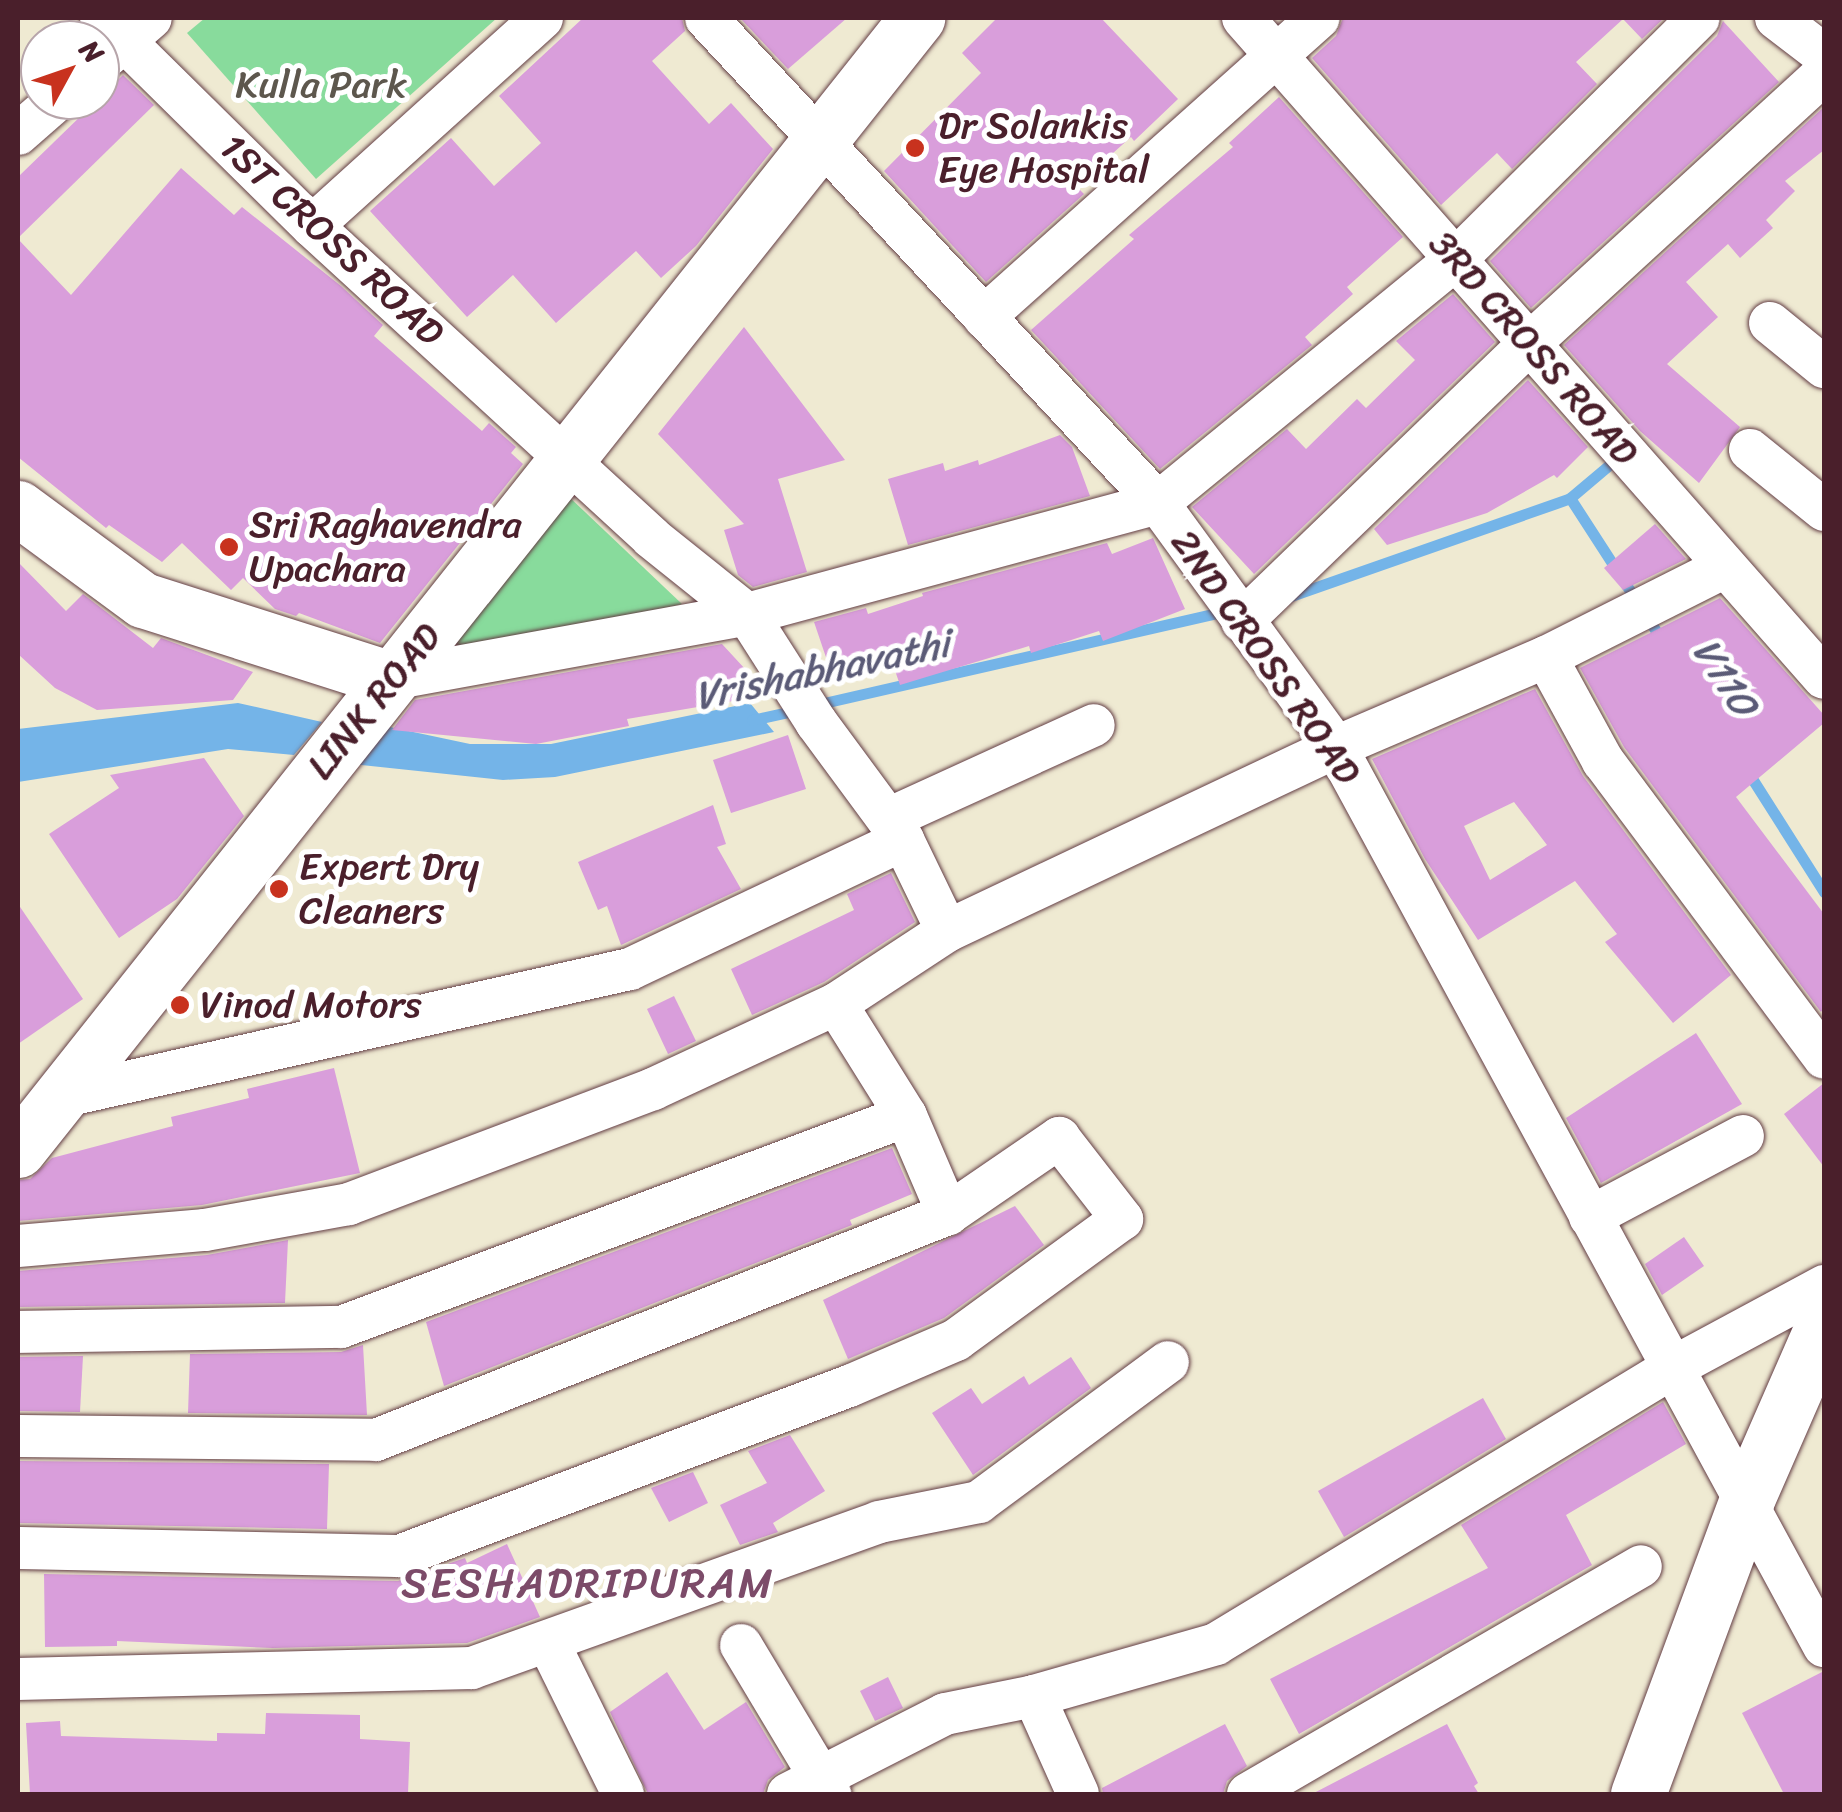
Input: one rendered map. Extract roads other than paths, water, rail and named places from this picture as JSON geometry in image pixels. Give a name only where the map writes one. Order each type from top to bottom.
[{"type":"main road","name":"LINK ROAD","points":[[18,1150],[917,18]]},
{"type":"main road","points":[[18,508],[143,600],[392,679]]},
{"type":"main road","points":[[1638,1794],[1748,1500],[1824,1323]]},
{"type":"street","points":[[312,226],[542,18]]},
{"type":"street","name":"2ND CROSS ROAD","points":[[706,18],[1158,503],[1336,748],[1824,1646]]},
{"type":"street","name":"3RD CROSS ROAD","points":[[1243,18],[1824,678]]},
{"type":"street","points":[[984,317],[1318,18]]},
{"type":"street","points":[[392,679],[747,614],[1158,503],[1456,259],[1699,18]]},
{"type":"street","points":[[1776,18],[1824,55]]},
{"type":"street","name":"1ST CROSS ROAD","points":[[120,36],[312,226],[652,538],[747,614],[806,708],[895,830],[947,931]]},
{"type":"street","points":[[1243,620],[1530,343],[1824,74]]},
{"type":"street","points":[[1770,323],[1824,367]]},
{"type":"street","points":[[1750,450],[1824,510]]},
{"type":"street","points":[[18,1246],[206,1230],[349,1204],[653,1089],[836,1004],[947,931],[1336,748],[1546,657],[1725,566]]},
{"type":"street","points":[[1546,657],[1603,760],[1824,1058]]},
{"type":"street","points":[[56,1098],[630,969],[1094,725]]},
{"type":"street","points":[[836,1004],[906,1116],[948,1214]]},
{"type":"street","points":[[18,1332],[340,1327],[906,1116]]},
{"type":"street","points":[[1590,1217],[1744,1136]]},
{"type":"street","points":[[18,1436],[376,1440],[948,1214],[1059,1138],[1122,1219],[956,1340],[832,1392],[399,1556],[18,1548]]},
{"type":"street","points":[[741,1645],[813,1788],[945,1714],[1034,1696],[1216,1644],[1672,1368],[1824,1286]]},
{"type":"street","points":[[18,1680],[472,1668],[879,1522],[978,1502],[1168,1362]]},
{"type":"street","points":[[1248,1794],[1641,1566]]},
{"type":"street","points":[[548,1642],[622,1794]]},
{"type":"street","points":[[1034,1696],[1078,1794]]},
{"type":"water","points":[[238,703],[322,722],[294,755],[228,749],[18,782],[18,729]]},
{"type":"water","points":[[750,703],[774,732],[555,777],[503,780],[352,764],[385,726],[470,744],[551,744]]},
{"type":"waterway","name":"Vrishabhavathi","points":[[1288,597],[1570,498],[1609,465]]},
{"type":"waterway","name":"V110","points":[[1570,498],[1662,640]]},
{"type":"waterway","name":"Vrishabhavathi","points":[[815,705],[1226,611]]},
{"type":"waterway","name":"Vrishabhavathi","points":[[752,720],[797,710]]},
{"type":"waterway","name":"V110","points":[[1746,769],[1824,892]]},
{"type":"place","name":"Dr Solankis Eye Hospital","points":[[915,148]]},
{"type":"place","name":"Sri Raghavendra Upachara","points":[[229,547]]},
{"type":"place","name":"Expert Dry Cleaners","points":[[279,889]]},
{"type":"place","name":"Vinod Motors","points":[[180,1005]]},
{"type":"district","name":"SESHADRIPURAM","points":[[588,1583]]},
{"type":"park label","name":"Kulla Park","points":[[321,85]]}]
